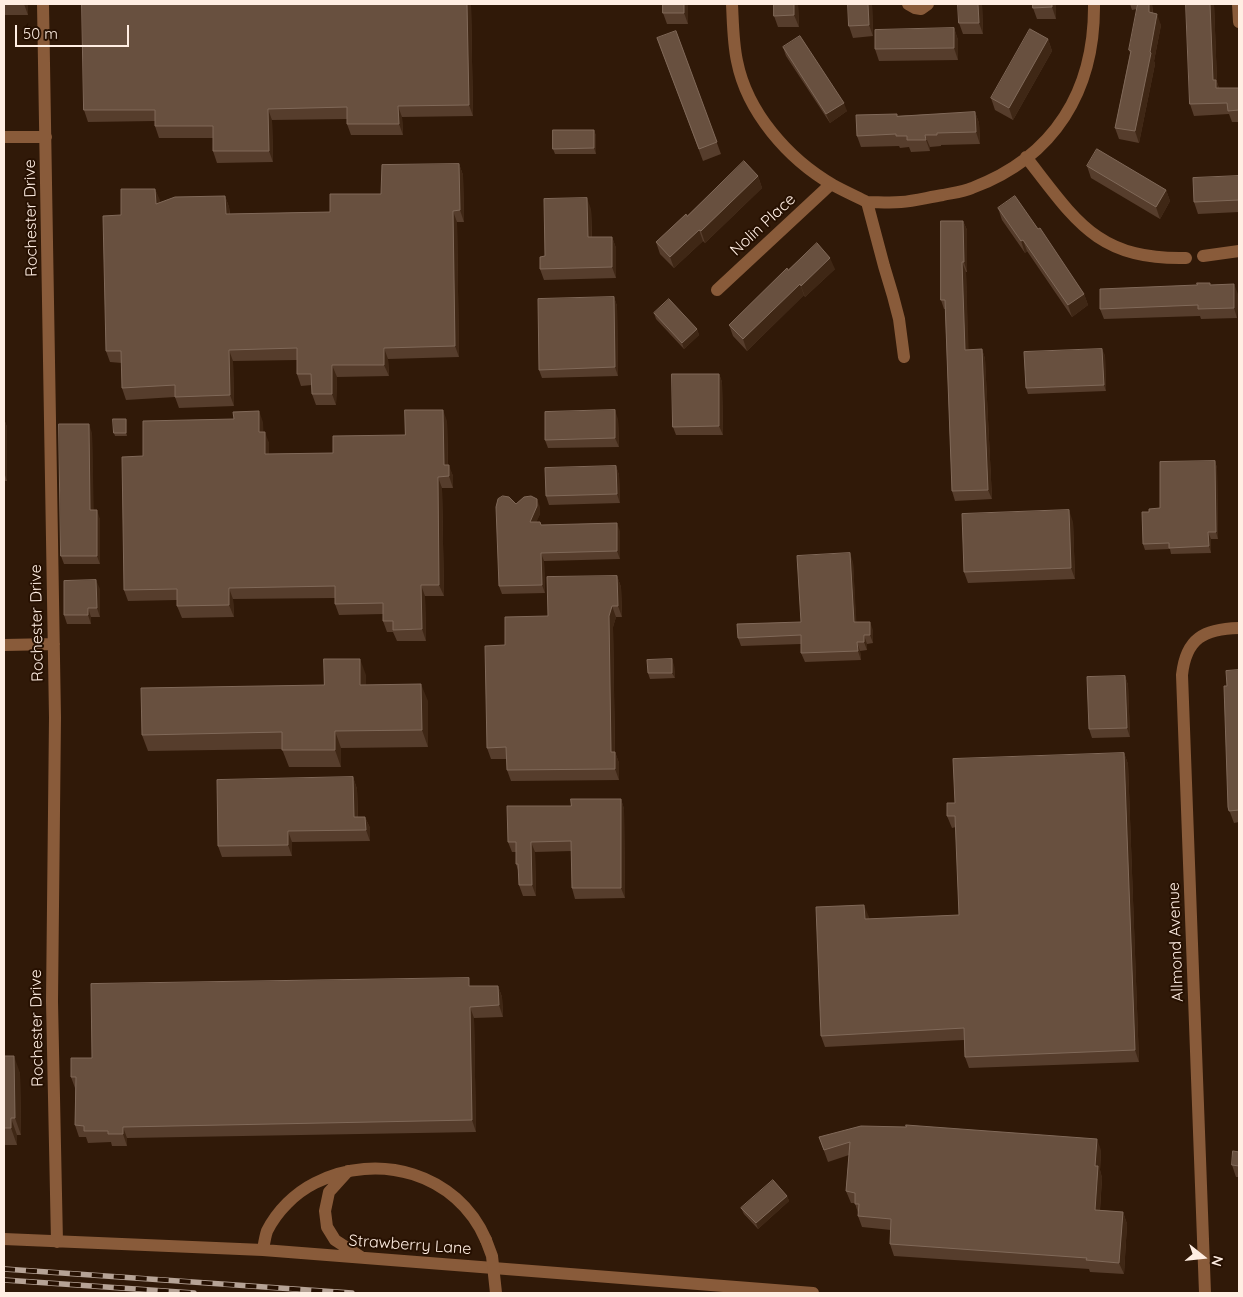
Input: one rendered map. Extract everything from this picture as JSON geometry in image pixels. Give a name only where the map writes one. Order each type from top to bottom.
[{"type":"street","name":"Rochester Drive","points":[[43,4],[54,644],[55,792],[52,1002],[57,1242]]},
{"type":"street","points":[[732,4],[737,62],[744,85],[765,124],[788,150],[831,184],[867,202],[902,202],[972,188],[1008,171],[1042,144],[1067,114],[1087,70],[1093,40],[1094,4]]},
{"type":"street","points":[[908,4],[915,8],[921,8],[928,4]]},
{"type":"street","points":[[1238,4],[1239,22]]},
{"type":"street","points":[[4,138],[46,137]]},
{"type":"street","points":[[1026,157],[1072,215],[1102,240],[1121,250],[1148,257],[1186,258]]},
{"type":"street","name":"Nolin Place","points":[[717,290],[831,184]]},
{"type":"street","points":[[867,202],[897,311],[904,356]]},
{"type":"street","points":[[1203,256],[1239,251]]},
{"type":"street","name":"Allmond Avenue","points":[[1205,1293],[1182,675],[1186,654],[1194,642],[1210,632],[1239,628]]},
{"type":"street","points":[[4,645],[54,644]]},
{"type":"street","points":[[263,1250],[267,1232],[282,1209],[307,1187],[348,1170],[382,1168],[401,1170],[420,1176],[438,1185],[455,1198],[470,1214],[486,1240],[492,1256],[496,1293]]},
{"type":"street","points":[[348,1170],[329,1192],[325,1211],[327,1227],[335,1240],[361,1257]]},
{"type":"street","name":"Strawberry Lane","points":[[4,1239],[263,1250],[813,1293]]},
{"type":"building","points":[[82,4],[467,4],[469,105],[398,106],[399,124],[347,124],[347,107],[268,109],[269,151],[213,151],[213,126],[155,126],[155,110],[84,110]]},
{"type":"building","points":[[663,4],[684,4],[684,13],[663,13]]},
{"type":"building","points":[[774,4],[794,4],[794,15],[774,16]]},
{"type":"building","points":[[848,4],[868,4],[869,25],[849,26]]},
{"type":"building","points":[[958,4],[978,4],[979,23],[959,23]]},
{"type":"building","points":[[1033,4],[1052,4],[1052,7],[1033,8]]},
{"type":"building","points":[[1138,4],[1149,4],[1149,12],[1157,14],[1135,131],[1115,128],[1131,51],[1129,50]]},
{"type":"building","points":[[1186,4],[1210,4],[1213,80],[1216,80],[1216,88],[1239,88],[1239,110],[1228,111],[1227,103],[1190,104]]},
{"type":"building","points":[[954,28],[954,48],[875,49],[875,30]]},
{"type":"building","points":[[1030,29],[1048,39],[1009,108],[991,98]]},
{"type":"building","points":[[676,31],[717,142],[699,149],[657,38]]},
{"type":"building","points":[[800,36],[844,103],[826,114],[783,47]]},
{"type":"building","points":[[975,112],[976,132],[937,133],[937,135],[925,135],[926,140],[907,140],[907,136],[896,136],[896,134],[857,136],[856,115],[897,114],[897,116]]},
{"type":"building","points":[[553,130],[594,130],[594,148],[553,149]]},
{"type":"building","points":[[1097,149],[1166,190],[1156,207],[1087,166]]},
{"type":"building","points":[[744,161],[758,176],[701,231],[699,230],[670,257],[656,242],[686,214],[687,216]]},
{"type":"building","points":[[459,164],[460,210],[453,211],[455,346],[384,348],[384,365],[332,365],[332,394],[312,394],[311,374],[297,374],[297,348],[229,350],[230,395],[175,397],[175,385],[122,388],[121,351],[106,351],[103,216],[121,215],[121,189],[155,189],[156,204],[175,197],[225,196],[226,214],[330,212],[330,194],[381,194],[382,165]]},
{"type":"building","points":[[1239,176],[1239,200],[1194,202],[1193,178]]},
{"type":"building","points":[[1015,196],[1038,229],[1040,228],[1084,294],[1068,305],[1023,240],[1021,241],[998,208]]},
{"type":"building","points":[[587,198],[588,237],[612,237],[612,267],[540,269],[540,257],[545,256],[544,199]]},
{"type":"building","points":[[941,221],[963,221],[964,262],[962,262],[965,350],[982,349],[988,490],[952,491],[945,300],[941,300]]},
{"type":"building","points":[[817,243],[830,258],[743,339],[729,325],[787,268],[788,270]]},
{"type":"building","points":[[1197,283],[1210,283],[1210,285],[1234,284],[1234,308],[1198,309],[1198,305],[1100,309],[1100,289],[1197,285]]},
{"type":"building","points":[[614,297],[615,367],[539,370],[538,299]]},
{"type":"building","points":[[669,299],[697,329],[682,343],[654,313]]},
{"type":"building","points":[[1102,349],[1104,385],[1026,388],[1024,352]]},
{"type":"building","points":[[672,374],[719,374],[719,426],[673,427]]},
{"type":"building","points":[[405,410],[443,410],[444,465],[449,465],[449,476],[438,477],[439,585],[421,585],[422,629],[393,630],[393,621],[383,621],[383,603],[335,604],[335,586],[229,588],[229,605],[177,606],[177,589],[124,590],[122,457],[143,456],[143,421],[234,419],[233,412],[259,411],[259,432],[265,432],[265,454],[333,453],[333,436],[405,435]]},
{"type":"building","points":[[615,410],[615,438],[545,440],[545,412]]},
{"type":"building","points":[[113,419],[126,419],[126,433],[114,433]]},
{"type":"building","points":[[59,424],[89,424],[90,510],[97,510],[97,556],[61,556]]},
{"type":"building","points":[[1215,461],[1216,532],[1208,532],[1209,546],[1169,548],[1169,543],[1143,544],[1142,512],[1149,512],[1149,509],[1160,508],[1160,462]]},
{"type":"building","points":[[616,466],[617,494],[546,496],[545,468]]},
{"type":"building","points":[[503,496],[509,497],[516,504],[524,497],[531,496],[537,499],[537,506],[530,522],[540,522],[541,525],[617,523],[617,551],[541,553],[542,585],[499,586],[496,507],[498,499]]},
{"type":"building","points":[[1069,510],[1071,568],[964,572],[962,514]]},
{"type":"building","points":[[850,553],[854,622],[870,622],[870,635],[864,635],[864,642],[857,642],[858,651],[801,653],[801,635],[738,638],[737,624],[801,622],[797,556]]},
{"type":"building","points":[[617,576],[618,606],[612,606],[609,616],[611,752],[615,752],[615,769],[507,770],[506,747],[487,748],[485,646],[505,645],[505,617],[548,616],[547,577]]},
{"type":"building","points":[[96,580],[97,608],[88,608],[88,615],[64,615],[64,581]]},
{"type":"building","points":[[324,659],[360,659],[360,685],[421,684],[422,730],[335,731],[335,750],[282,750],[282,732],[142,735],[141,688],[324,685]]},
{"type":"building","points":[[672,659],[672,673],[648,673],[647,660]]},
{"type":"building","points":[[1239,670],[1239,810],[1229,811],[1224,686],[1227,686],[1226,671]]},
{"type":"building","points":[[1125,676],[1127,728],[1089,729],[1087,677]]},
{"type":"building","points":[[1124,753],[1135,1050],[965,1057],[964,1028],[821,1036],[816,907],[864,905],[865,919],[959,915],[955,816],[947,816],[947,803],[955,803],[953,759]]},
{"type":"building","points":[[353,777],[354,817],[365,817],[366,830],[288,831],[288,845],[218,846],[217,780]]},
{"type":"building","points":[[571,799],[621,799],[621,888],[572,888],[571,841],[531,842],[532,885],[519,885],[518,864],[516,864],[516,842],[508,842],[507,806],[571,806]]},
{"type":"building","points":[[469,978],[469,986],[498,986],[499,1005],[470,1007],[472,1120],[123,1127],[123,1134],[108,1134],[108,1131],[84,1131],[84,1126],[75,1125],[76,1077],[71,1077],[71,1058],[92,1058],[91,984]]},
{"type":"building","points":[[4,1056],[14,1056],[15,1118],[11,1118],[11,1128],[4,1128]]},
{"type":"building","points":[[906,1125],[1097,1139],[1095,1166],[1098,1166],[1095,1210],[1123,1212],[1119,1263],[1086,1260],[1087,1258],[890,1244],[891,1219],[858,1216],[859,1204],[855,1204],[855,1193],[846,1191],[850,1142],[824,1150],[819,1137],[861,1126],[906,1127]]},
{"type":"building","points":[[1233,1151],[1239,1152],[1239,1166],[1232,1165]]},
{"type":"building","points":[[773,1180],[787,1196],[756,1223],[741,1208]]},
{"type":"railway","points":[[4,1269],[352,1293]]},
{"type":"railway","points":[[4,1280],[194,1293]]}]
